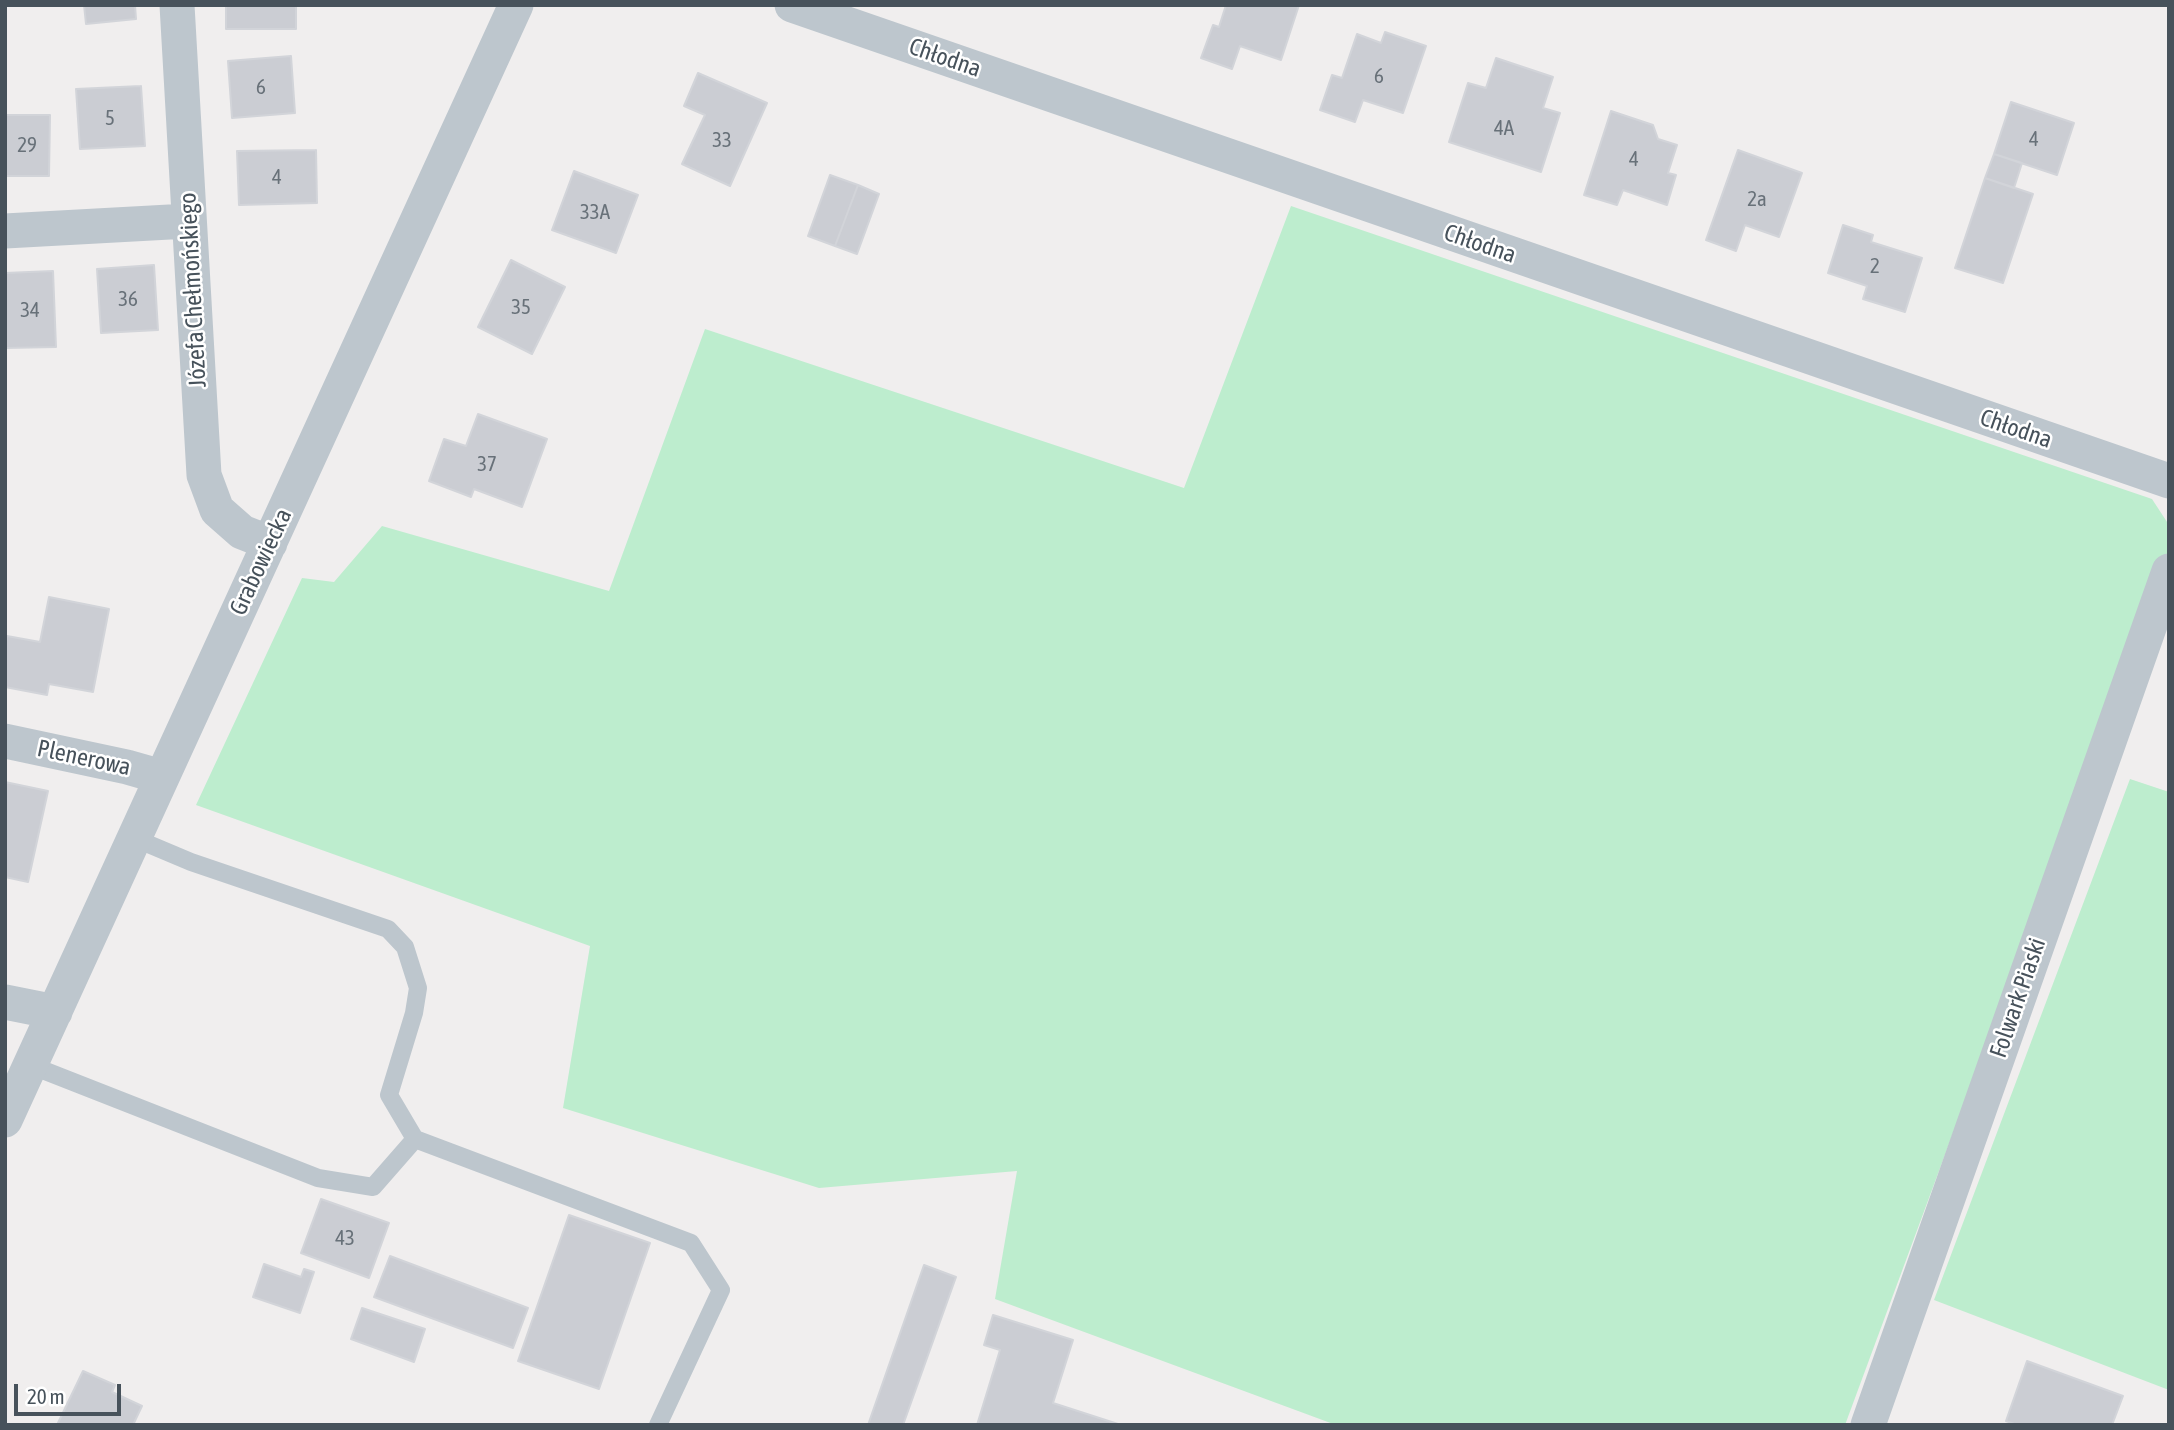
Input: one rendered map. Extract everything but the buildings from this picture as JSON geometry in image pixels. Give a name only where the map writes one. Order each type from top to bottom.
[{"type":"street","name":"Józefa Chełmońskiego","points":[[177,5],[204,475],[217,510],[242,532],[270,543]]},
{"type":"street","name":"Grabowiecka","points":[[5,1120],[516,5]]},
{"type":"street","name":"Chłodna","points":[[792,5],[2169,481]]},
{"type":"street","points":[[5,231],[188,221]]},
{"type":"street","name":"Folwark Piaski","points":[[1868,1425],[2169,571]]},
{"type":"street","name":"Plenerowa","points":[[5,741],[162,777]]},
{"type":"street","points":[[5,1003],[55,1012]]},
{"type":"lane","points":[[134,838],[191,862],[388,929],[405,947],[418,988],[414,1013],[388,1095],[415,1139],[691,1242],[721,1290],[657,1425]]},
{"type":"lane","points":[[30,1065],[318,1178],[373,1187],[415,1139]]},
{"type":"green space","points":[[1291,206],[2152,499],[2169,525],[2169,549],[1845,1425],[1336,1425],[995,1299],[1017,1171],[819,1188],[563,1108],[590,946],[196,805],[302,578],[334,582],[382,526],[609,591],[705,329],[1184,488]]},
{"type":"green space","points":[[2130,779],[2169,792],[2169,1390],[1934,1300]]}]
